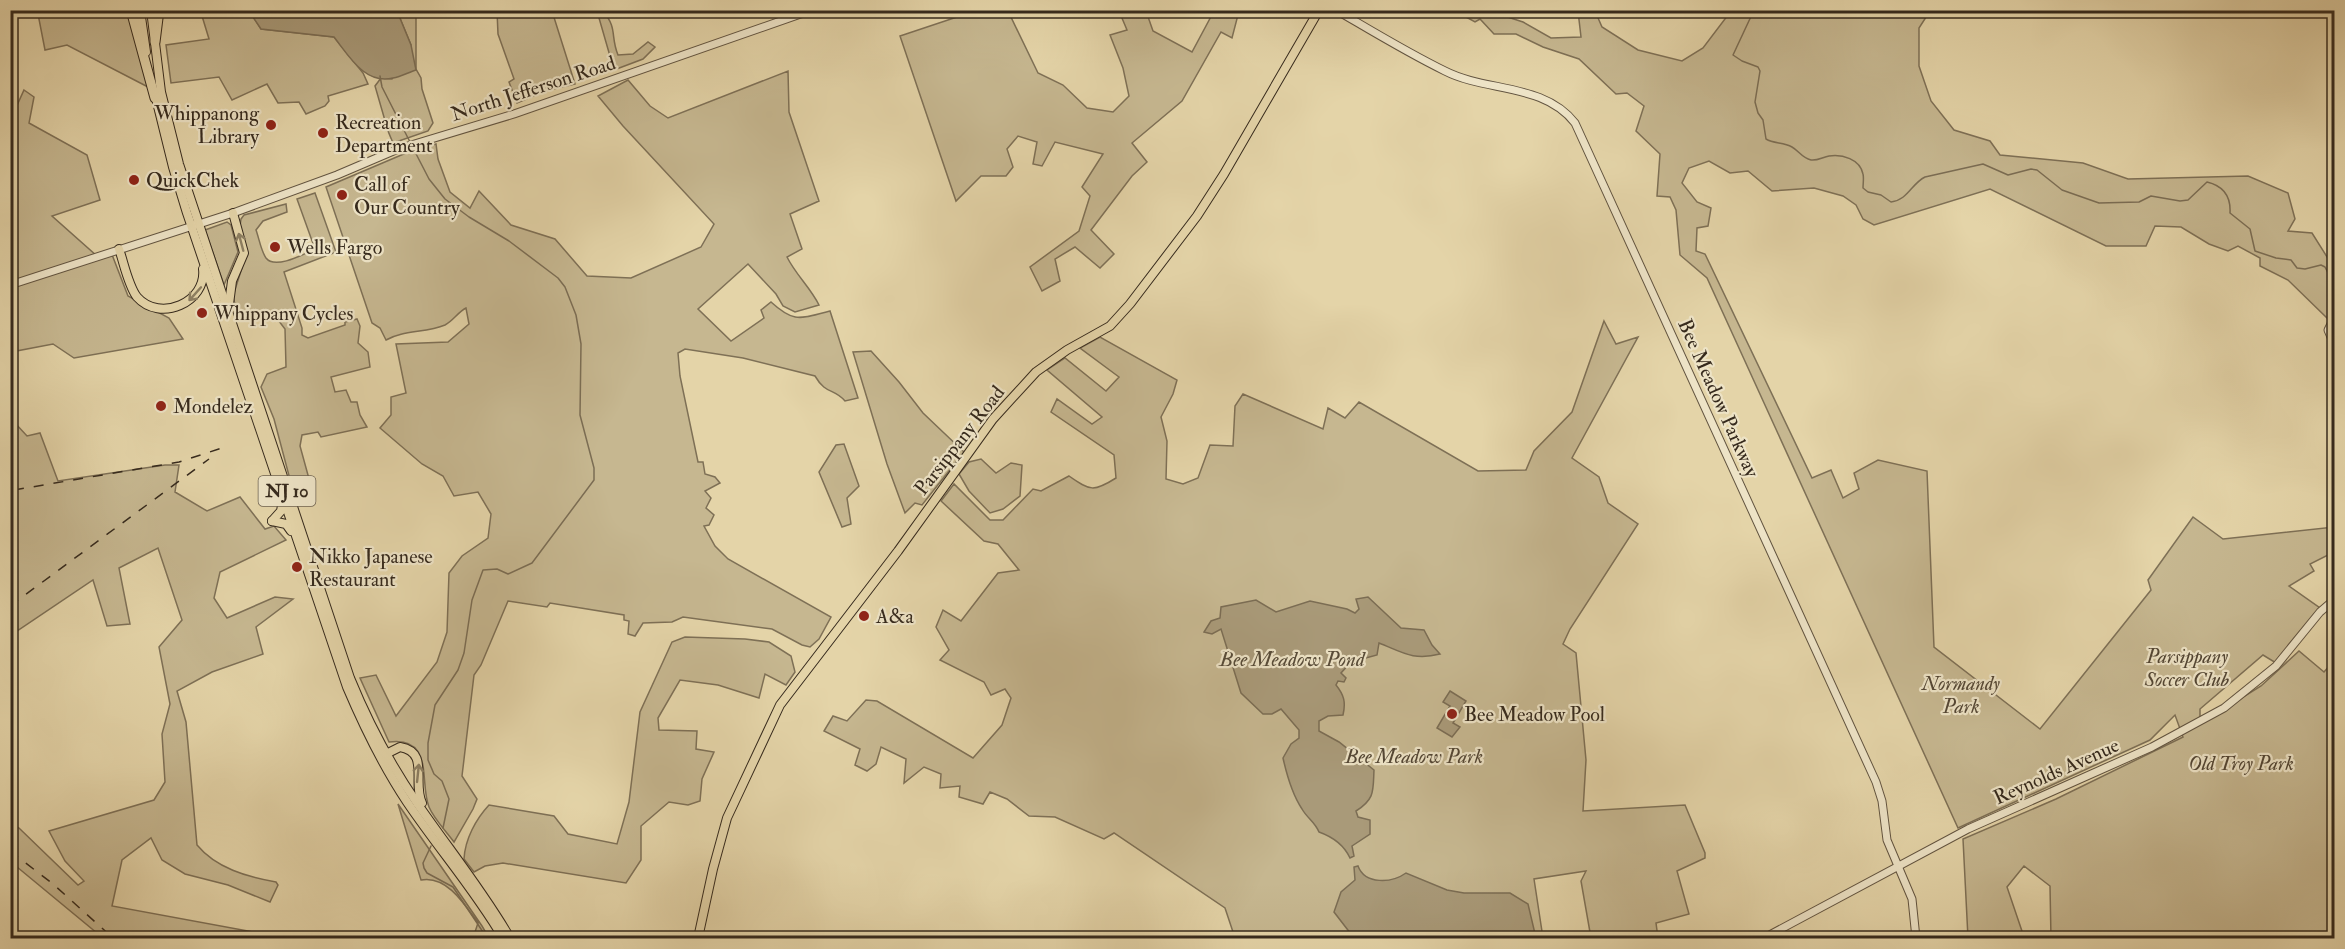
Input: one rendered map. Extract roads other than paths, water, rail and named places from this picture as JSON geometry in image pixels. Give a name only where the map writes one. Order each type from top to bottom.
[{"type":"highway","points":[[131,10],[155,98]]},
{"type":"highway","points":[[155,42],[159,10]]},
{"type":"main road","name":"NJ 10","points":[[140,10],[155,98],[173,167],[230,315],[339,648],[360,702],[386,754],[510,939]]},
{"type":"main road","name":"NJ 10","points":[[151,10],[165,111],[195,225],[196,239],[343,677],[370,740],[404,796],[486,911],[503,939]]},
{"type":"main road","name":"Parsippany Road","points":[[698,939],[713,869],[728,819],[780,705],[898,551],[993,419],[1036,372],[1067,350],[1106,329],[1130,304],[1192,223],[1213,191],[1319,10]]},
{"type":"main road","points":[[230,315],[230,288],[244,253],[233,213]]},
{"type":"main road","points":[[119,249],[134,291],[139,298],[153,307],[168,309],[191,300],[202,285],[204,272],[196,239]]},
{"type":"main road","points":[[283,499],[281,511],[272,521],[286,524],[297,541]]},
{"type":"main road","points":[[386,754],[403,747],[416,755],[420,763],[418,796],[431,823]]},
{"type":"street","name":"North Jefferson Road","points":[[10,285],[233,213],[411,145],[514,114],[812,10]]},
{"type":"street","name":"Bee Meadow Parkway","points":[[1336,10],[1460,78],[1546,100],[1563,110],[1575,123],[1876,782],[1887,840],[1912,899],[1916,939]]},
{"type":"street","points":[[2334,318],[2328,330],[2334,344]]},
{"type":"street","name":"Reynolds Avenue","points":[[1764,939],[1968,829],[2152,747],[2224,708],[2276,666],[2320,612],[2334,600]]},
{"type":"water","points":[[249,11],[397,11],[411,45],[416,70],[393,78],[374,77],[352,60],[334,37],[261,29]]},
{"type":"water","name":"Bee Meadow Pond","points":[[1368,597],[1401,628],[1424,630],[1440,654],[1415,656],[1379,643],[1377,655],[1351,662],[1341,673],[1346,678],[1344,682],[1338,681],[1336,685],[1344,699],[1343,715],[1328,716],[1319,721],[1319,731],[1339,742],[1374,770],[1372,794],[1367,802],[1356,811],[1358,817],[1370,820],[1370,834],[1352,846],[1354,856],[1350,858],[1338,842],[1319,832],[1298,803],[1293,791],[1283,758],[1291,744],[1299,738],[1299,730],[1281,709],[1272,714],[1263,714],[1241,693],[1221,629],[1212,634],[1204,632],[1211,621],[1220,618],[1221,607],[1256,600],[1276,612],[1310,601],[1347,609],[1355,613],[1359,609],[1356,599]]},
{"type":"water","name":"Bee Meadow Pool","points":[[1450,691],[1466,701],[1453,723],[1460,727],[1452,737],[1437,728],[1450,706],[1443,702]]},
{"type":"water","points":[[1358,866],[1366,877],[1373,879],[1394,879],[1406,873],[1447,890],[1464,893],[1510,893],[1528,904],[1536,938],[1354,938],[1334,912],[1341,892],[1355,880],[1354,867]]},
{"type":"waterway","points":[[1754,10],[1733,55],[1758,67],[1760,71],[1755,102],[1763,120],[1766,139],[1789,145],[1811,160],[1834,156],[1854,161],[1861,169],[1863,188],[1868,192],[1881,195],[1891,202],[1897,201],[1925,177],[1983,164],[2008,175],[2031,169],[2037,170],[2062,190],[2099,203],[2139,202],[2151,196],[2180,201],[2188,200],[2207,182],[2218,186],[2228,197],[2230,213],[2250,229],[2255,251],[2291,260],[2297,268],[2305,269],[2321,265],[2325,267],[2334,285]]},
{"type":"waterway","points":[[380,76],[382,87],[410,142]]},
{"type":"waterway","points":[[412,146],[429,179],[445,199],[469,217],[509,241],[558,278],[565,287],[576,315],[581,344],[580,415],[594,468],[594,480],[532,563],[508,574],[497,569],[483,570],[472,600],[464,653],[458,670],[435,705],[428,743],[428,760],[434,774],[442,781],[449,799],[443,828]]},
{"type":"waterway","points":[[431,846],[423,863],[427,873],[453,887],[487,938]]},
{"type":"railway","points":[[14,490],[179,462],[222,448]]},
{"type":"railway","points":[[10,606],[209,459]]},
{"type":"railway","points":[[10,851],[53,884],[113,938]]},
{"type":"place","name":"Whippanong Library","points":[[271,125]]},
{"type":"place","name":"Recreation Department","points":[[323,133]]},
{"type":"place","name":"QuickChek","points":[[134,180]]},
{"type":"place","name":"Call of Our Country","points":[[342,195]]},
{"type":"place","name":"Wells Fargo","points":[[275,247]]},
{"type":"place","name":"Whippany Cycles","points":[[202,313]]},
{"type":"place","name":"Mondelez","points":[[161,406]]},
{"type":"place","name":"Nikko Japanese Restaurant","points":[[297,567]]},
{"type":"place","name":"A&a","points":[[864,616]]},
{"type":"place","name":"Bee Meadow Pool","points":[[1452,714]]},
{"type":"park label","name":"Parsippany Soccer Club","points":[[2187,668]]},
{"type":"park label","name":"Normandy Park","points":[[1961,694]]},
{"type":"park label","name":"Bee Meadow Park","points":[[1414,756]]},
{"type":"park label","name":"Old Troy Park","points":[[2241,763]]}]
